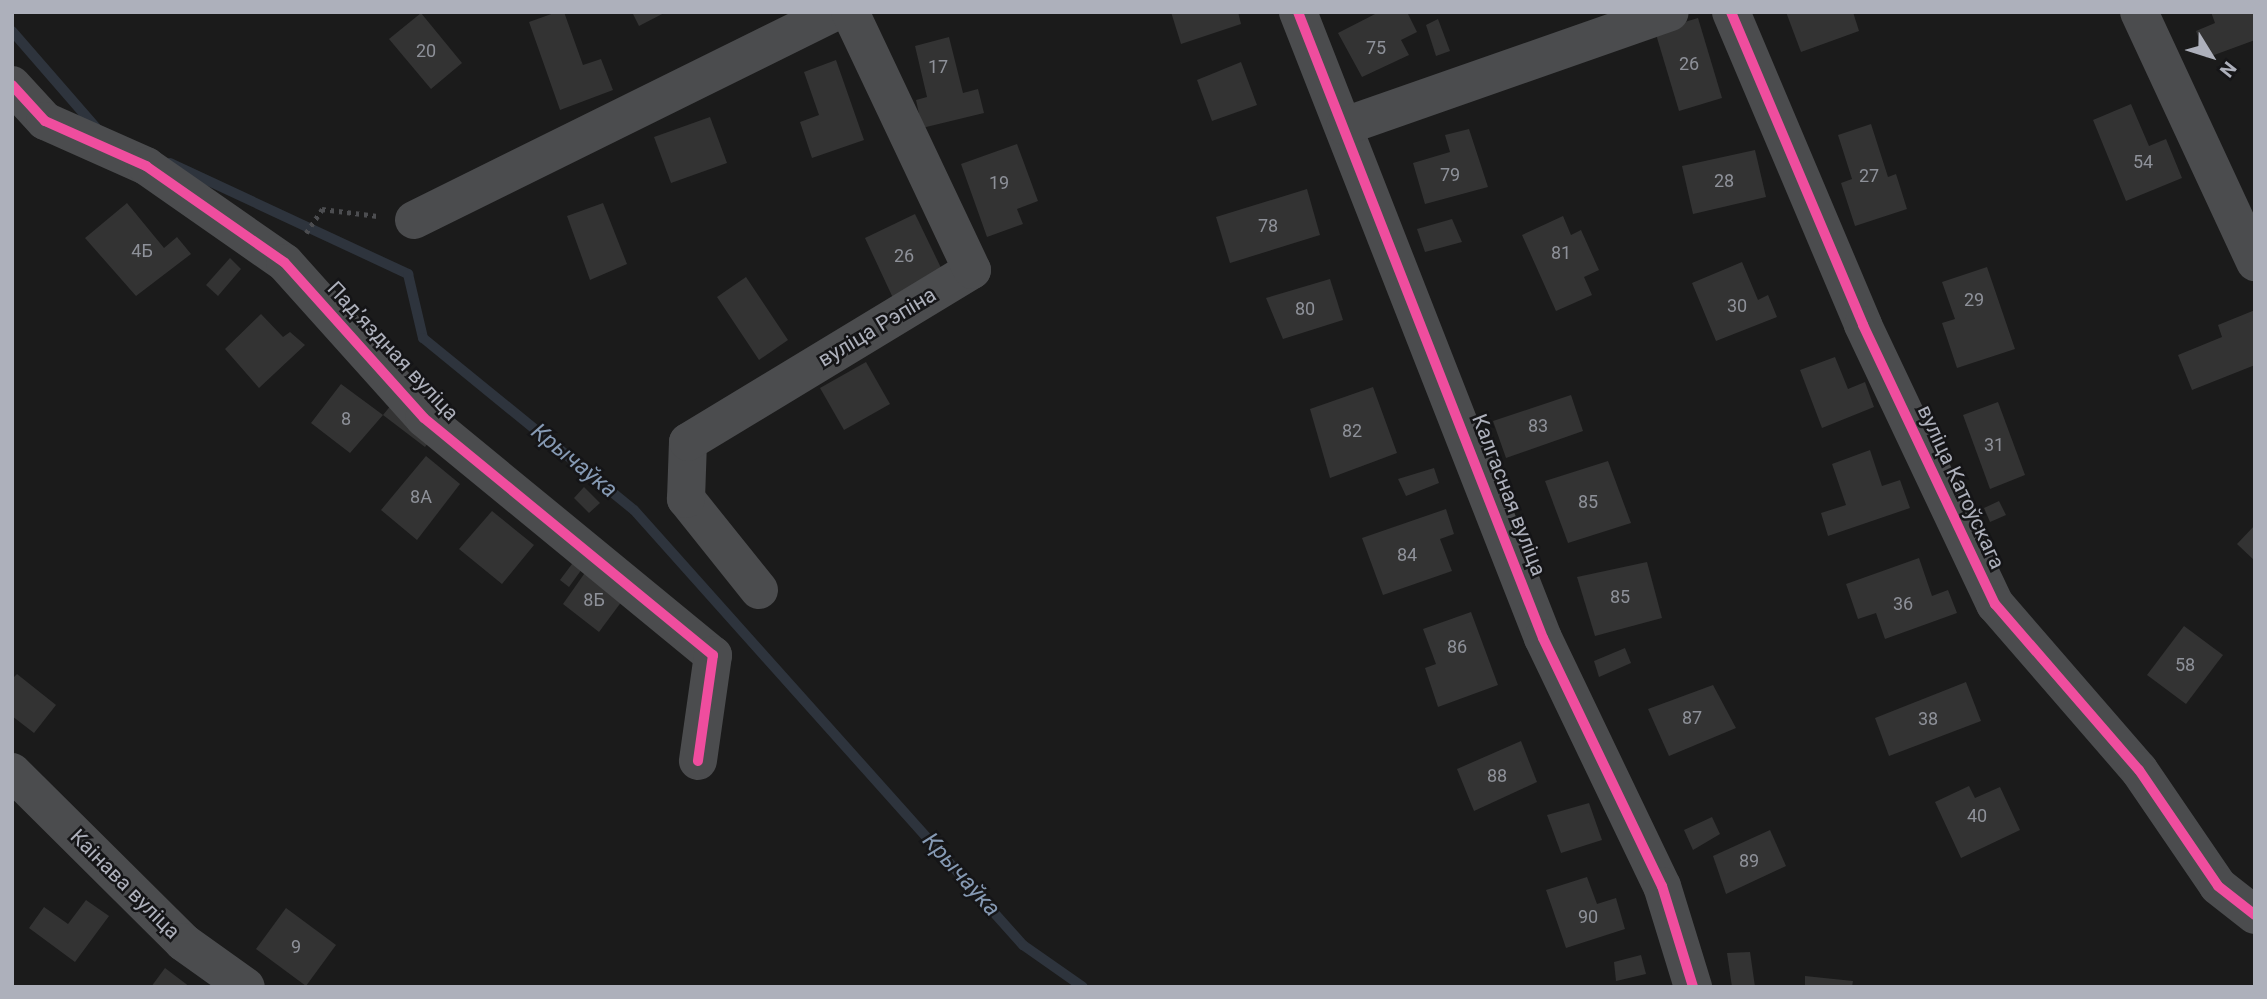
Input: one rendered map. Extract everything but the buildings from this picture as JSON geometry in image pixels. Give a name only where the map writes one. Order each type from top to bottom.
[{"type":"street","points":[[414,220],[835,12]]},
{"type":"street","name":"вуліца Рэпіна","points":[[759,590],[686,499],[688,442],[972,270],[850,12]]},
{"type":"street","name":"Калгасная вуліца","points":[[1298,12],[1345,126],[1543,638],[1662,886],[1693,987]]},
{"type":"street","points":[[1345,126],[1670,12]]},
{"type":"street","name":"вуліца Катоўскага","points":[[1731,12],[1863,325],[1995,604],[2139,770],[2218,886],[2255,915]]},
{"type":"street","points":[[2139,12],[2255,262]]},
{"type":"street","name":"Падʼяздная вуліца","points":[[12,85],[45,121],[146,166],[285,263],[424,418],[713,655],[698,761]]},
{"type":"street","name":"Каінава вуліца","points":[[12,772],[183,942],[246,987]]},
{"type":"path","points":[[322,209],[414,220]]},
{"type":"waterway","name":"Крычаўка","points":[[12,31],[98,130]]},
{"type":"waterway","name":"Крычаўка","points":[[170,163],[408,274],[423,338],[634,510],[1023,945],[1083,987]]},
{"type":"cycle path","points":[[1298,12],[1543,638],[1662,886],[1693,987]]},
{"type":"cycle path","points":[[1731,12],[1863,325],[1995,604],[2139,770],[2218,886],[2255,915]]},
{"type":"cycle path","points":[[12,85],[45,121],[146,166],[285,263],[424,418],[713,655],[698,761]]}]
